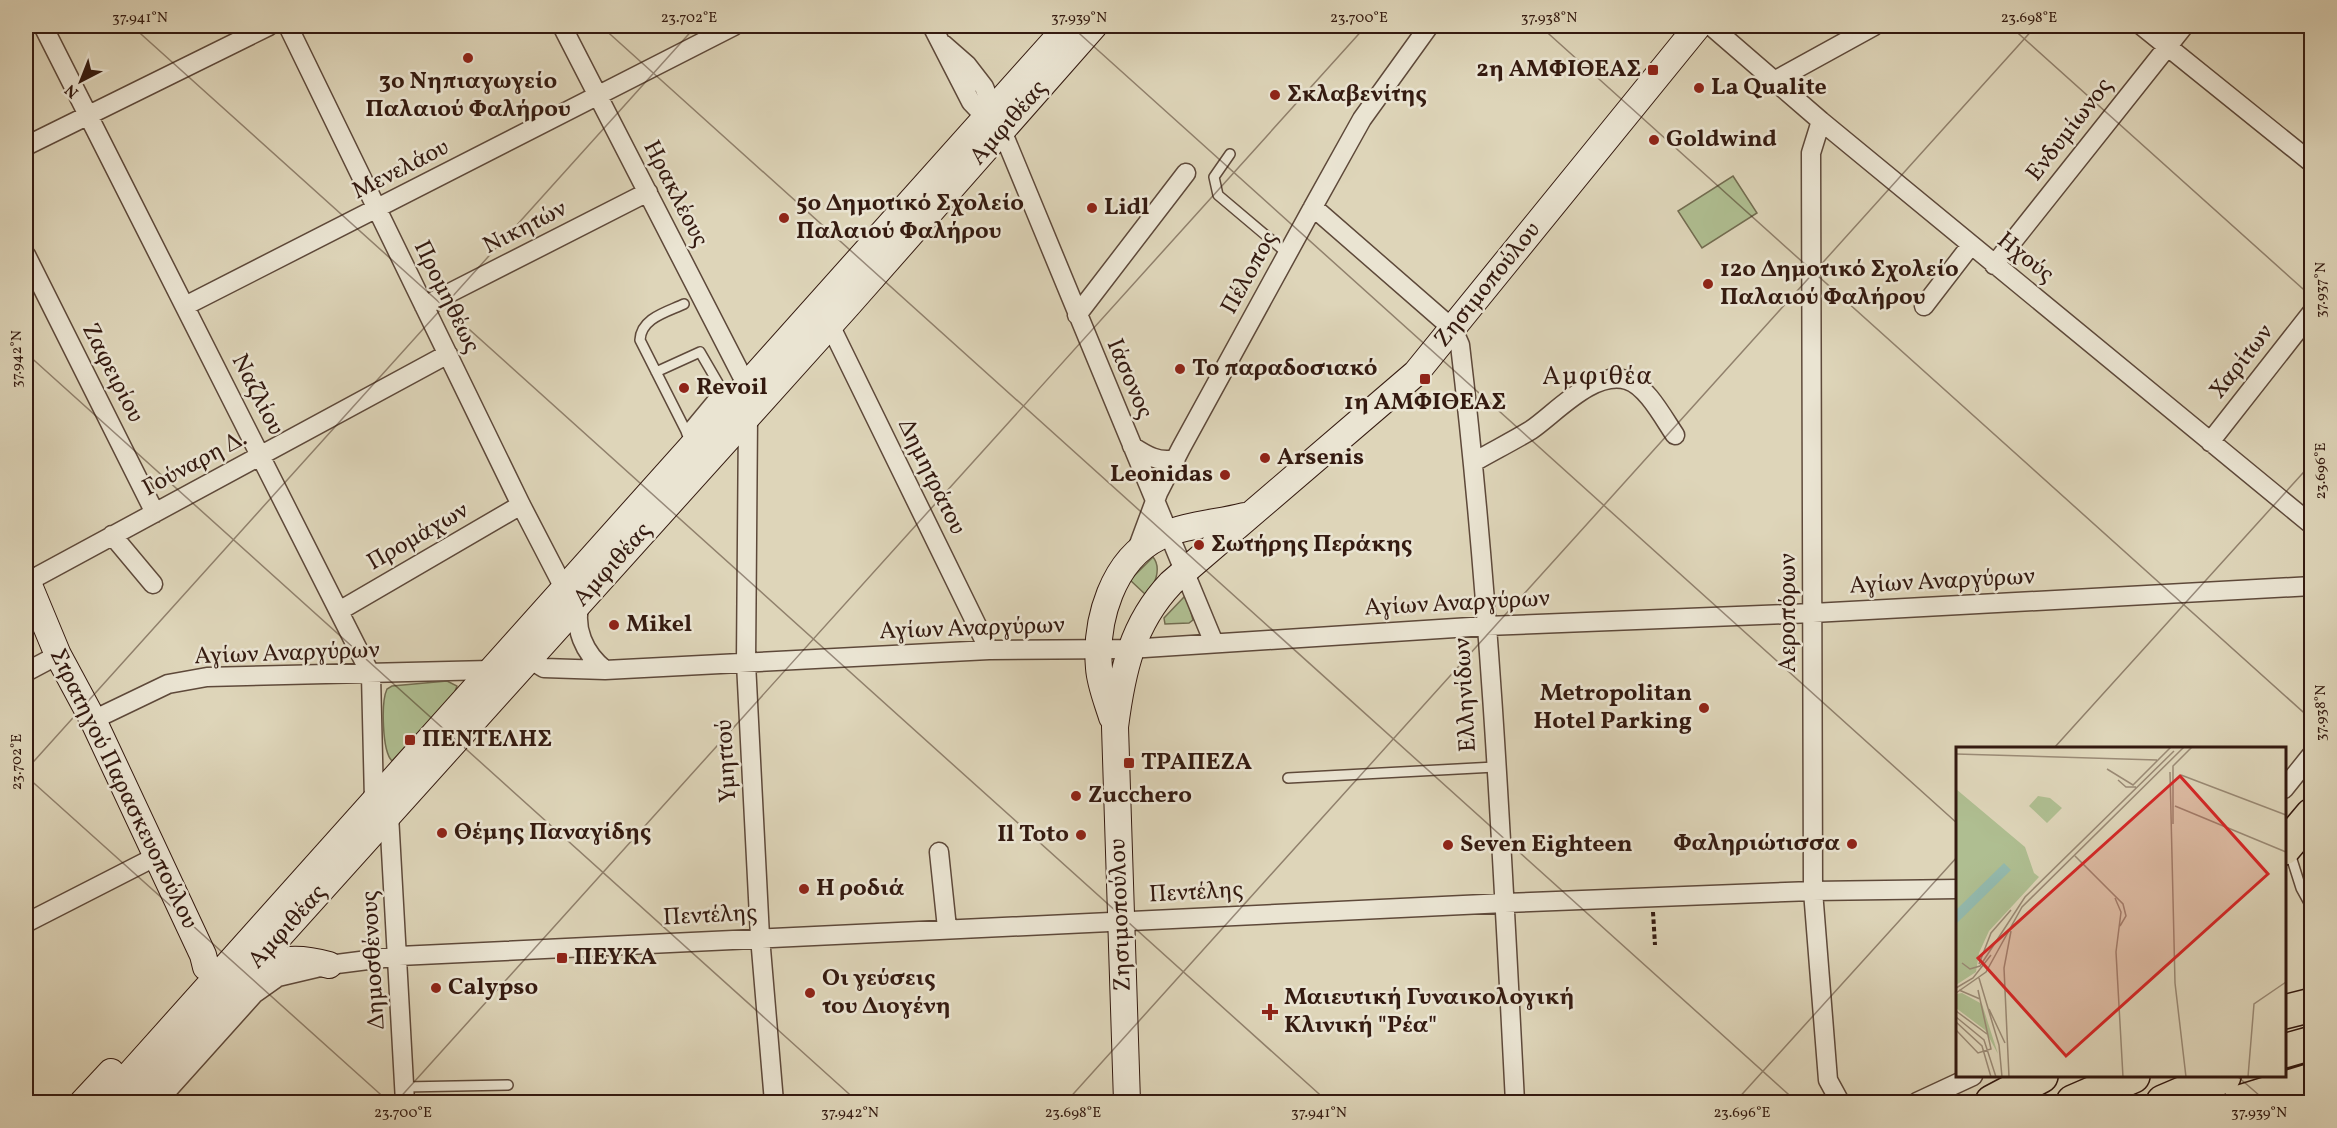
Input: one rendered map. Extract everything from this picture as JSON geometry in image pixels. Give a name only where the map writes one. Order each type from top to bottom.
[{"type":"highway","points":[[2286,847],[2312,815]]},
{"type":"highway","points":[[2286,1012],[2312,1005]]},
{"type":"highway","points":[[2286,1050],[2312,1044]]},
{"type":"highway","points":[[1992,1102],[2039,1077]]},
{"type":"highway","points":[[2073,1102],[2131,1077]]},
{"type":"highway","points":[[2163,1102],[2222,1077]]},
{"type":"highway","points":[[2240,1102],[2312,1080]]},
{"type":"main road","name":"Αμφιθέας","points":[[83,1102],[279,891],[318,863],[381,807],[529,659],[572,595],[689,437],[830,325],[1068,26]]},
{"type":"main road","name":"Αμφιθέας","points":[[130,1102],[242,979],[490,670],[572,595],[739,398],[993,121],[1094,26]]},
{"type":"main road","name":"Ζησιμοπούλου","points":[[1127,1102],[1115,727],[1129,649],[1140,623],[1156,598],[1184,571],[1400,388],[1453,328],[1698,26]]},
{"type":"main road","name":"Ζησιμοπούλου","points":[[1115,727],[1099,670],[1098,635],[1105,606],[1120,575],[1146,545],[1168,533],[1247,516]]},
{"type":"main road","name":"Στρατηγού Παρασκευοπούλου","points":[[26,580],[58,655],[93,720],[158,856],[203,955],[206,967]]},
{"type":"main road","name":"Αμφιθέας","points":[[105,1102],[230,965],[318,863]]},
{"type":"main road","points":[[242,979],[274,962],[286,959],[303,958],[329,964]]},
{"type":"street","name":"Ναζλίου","points":[[44,26],[371,675],[381,807]]},
{"type":"street","points":[[26,146],[269,26]]},
{"type":"street","name":"Προμηθέως","points":[[288,26],[520,505],[572,595]]},
{"type":"street","name":"Ηρακλέους","points":[[562,26],[648,192],[739,398]]},
{"type":"street","name":"Μενελάου","points":[[185,306],[734,26]]},
{"type":"street","name":"Ιάσονος","points":[[932,26],[943,44],[974,73],[1214,643]]},
{"type":"street","name":"Πέλοπος","points":[[1135,555],[1155,502],[1176,459],[1313,207],[1362,119],[1429,26]]},
{"type":"street","name":"Ηχούς","points":[[1710,26],[1994,265],[2312,525]]},
{"type":"street","points":[[1774,81],[1874,26]]},
{"type":"street","points":[[2142,26],[2312,163]]},
{"type":"street","name":"Ενδυμίωνος","points":[[1994,265],[2184,26]]},
{"type":"street","name":"Αεροπόρων","points":[[1821,121],[1812,146],[1811,162],[1812,891],[1828,1080],[1840,1102]]},
{"type":"street","points":[[1077,315],[1186,173]]},
{"type":"street","name":"Νικητών","points":[[424,306],[648,192]]},
{"type":"street","points":[[1313,207],[1453,328]]},
{"type":"street","points":[[1924,306],[1971,245]]},
{"type":"street","name":"Ζαφειρίου","points":[[26,255],[155,513]]},
{"type":"street","name":"Χαρίτων","points":[[2210,442],[2312,312]]},
{"type":"street","name":"Δημητράτου","points":[[830,325],[989,650]]},
{"type":"street","name":"Ελληνίδων","points":[[1453,328],[1460,345],[1474,462],[1515,1102]]},
{"type":"street","name":"Γούναρη Δ.","points":[[26,580],[155,513],[448,354]]},
{"type":"street","points":[[1474,462],[1532,429],[1585,389],[1611,378],[1629,380],[1649,396],[1675,435]]},
{"type":"street","name":"Υμηττού","points":[[739,398],[746,663],[760,937],[774,1102]]},
{"type":"street","points":[[1132,446],[1149,457],[1166,461],[1176,459]]},
{"type":"street","name":"Προμάχων","points":[[339,611],[520,505]]},
{"type":"street","points":[[112,535],[153,584]]},
{"type":"street","name":"Αγίων Αναργύρων","points":[[529,659],[544,669],[605,670],[989,650],[1129,649],[1486,626],[1813,613],[2312,586]]},
{"type":"street","points":[[572,595],[581,637],[592,658],[605,670]]},
{"type":"street","points":[[26,672],[58,655]]},
{"type":"street","name":"Αγίων Αναργύρων","points":[[93,720],[168,684],[207,677],[371,675],[490,670]]},
{"type":"street","points":[[2286,786],[2312,754]]},
{"type":"street","name":"Δημοσθένους","points":[[381,807],[399,956],[405,1095]]},
{"type":"street","points":[[939,852],[947,928]]},
{"type":"street","points":[[26,923],[158,856]]},
{"type":"street","name":"Πεντέλης","points":[[329,964],[399,956],[1121,920],[1812,891],[1956,890]]},
{"type":"street","name":"Αμφιθέας","points":[[157,1102],[254,994],[278,977],[329,964]]},
{"type":"street","points":[[1917,1102],[1971,1077]]},
{"type":"lane","points":[[1230,154],[1214,177],[1218,195],[1288,254]]},
{"type":"lane","points":[[684,304],[647,322],[640,331],[640,340],[689,437]]},
{"type":"lane","points":[[656,372],[699,352],[739,398]]},
{"type":"lane","points":[[1288,778],[1495,767]]},
{"type":"lane","points":[[2286,847],[2301,888],[2312,908]]},
{"type":"lane","points":[[405,1095],[508,1085]]},
{"type":"path","points":[[1654,923],[1655,945]]},
{"type":"green space","points":[[1733,176],[1757,213],[1702,248],[1678,211]]},
{"type":"green space","points":[[1153,557],[1157,566],[1156,577],[1146,595],[1130,580]]},
{"type":"green space","points":[[1184,597],[1187,597],[1193,620],[1189,623],[1165,624],[1164,618]]},
{"type":"green space","points":[[447,681],[457,686],[454,694],[392,761],[386,747],[384,726],[387,689],[392,686]]},
{"type":"place","name":"3ο Νηπιαγωγείο Παλαιού Φαλήρου","points":[[468,58]]},
{"type":"place","name":"2η ΑΜΦΙΘΕΑΣ","points":[[1653,70]]},
{"type":"place","name":"La Qualite","points":[[1699,88]]},
{"type":"place","name":"Σκλαβενίτης","points":[[1275,95]]},
{"type":"place","name":"Goldwind","points":[[1654,140]]},
{"type":"place","name":"Lidl","points":[[1092,208]]},
{"type":"place","name":"5ο Δημοτικό Σχολείο Παλαιού Φαλήρου","points":[[784,218]]},
{"type":"place","name":"12ο Δημοτικό Σχολείο Παλαιού Φαλήρου","points":[[1708,284]]},
{"type":"place","name":"Το παραδοσιακό","points":[[1180,369]]},
{"type":"place","name":"1η ΑΜΦΙΘΕΑΣ","points":[[1425,379]]},
{"type":"place","name":"Revoil","points":[[684,388]]},
{"type":"place","name":"Arsenis","points":[[1265,458]]},
{"type":"place","name":"Leonidas","points":[[1225,475]]},
{"type":"place","name":"Σωτήρης Περάκης","points":[[1199,545]]},
{"type":"place","name":"Mikel","points":[[614,625]]},
{"type":"place","name":"Metropolitan Hotel Parking","points":[[1704,708]]},
{"type":"place","name":"ΠΕΝΤΕΛΗΣ","points":[[410,740]]},
{"type":"place","name":"ΤΡΑΠΕΖΑ","points":[[1129,763]]},
{"type":"place","name":"Zucchero","points":[[1076,796]]},
{"type":"place","name":"Θέμης Παναγίδης","points":[[442,833]]},
{"type":"place","name":"Il Toto","points":[[1081,835]]},
{"type":"place","name":"Φαληριώτισσα","points":[[1852,844]]},
{"type":"place","name":"Seven Eighteen","points":[[1448,845]]},
{"type":"place","name":"Η ροδιά","points":[[804,889]]},
{"type":"place","name":"ΠΕΥΚΑ","points":[[562,958]]},
{"type":"place","name":"Calypso","points":[[436,988]]},
{"type":"place","name":"Οι γεύσεις του Διογένη","points":[[810,993]]},
{"type":"place","name":"Μαιευτική Γυναικολογική Κλινική \"Ρέα\"","points":[[1270,1012]]},
{"type":"district","name":"Αμφιθέα","points":[[1598,377]]}]
